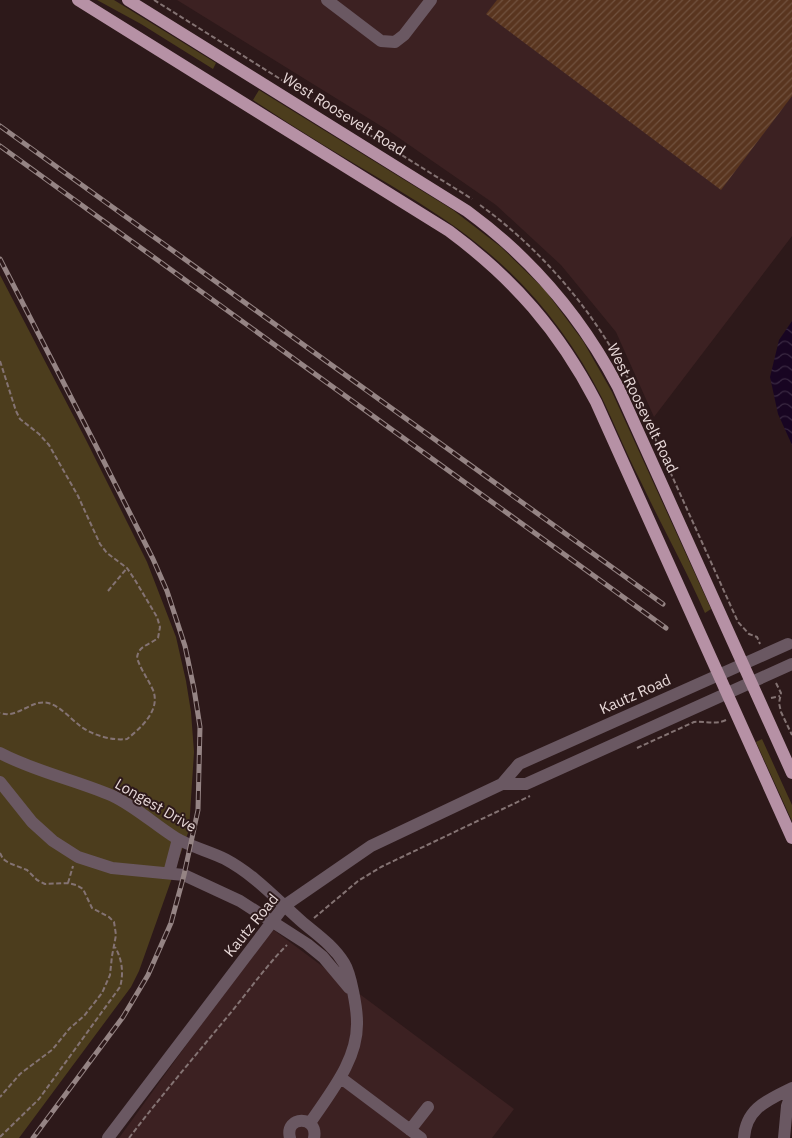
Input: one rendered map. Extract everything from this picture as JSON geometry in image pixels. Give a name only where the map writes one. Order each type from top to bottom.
[{"type":"main road","points":[[78,0],[443,227],[479,254],[520,292],[538,312],[561,343],[596,402],[792,838]]},
{"type":"main road","name":"West Roosevelt Road","points":[[128,0],[467,211],[514,248],[541,276],[578,320],[614,380],[792,773]]},
{"type":"street","points":[[327,0],[381,41],[394,42],[404,35],[431,0]]},
{"type":"street","name":"Kautz Road","points":[[108,1138],[284,906],[371,846],[502,784],[519,764],[788,644]]},
{"type":"street","name":"Kautz Road","points":[[502,784],[526,784],[792,664]]},
{"type":"street","name":"Longest Drive","points":[[0,753],[50,774],[114,796],[178,839],[225,859],[250,874],[331,946],[345,965],[353,993],[357,1023],[353,1050],[341,1078],[310,1123]]},
{"type":"street","points":[[0,782],[32,822],[54,841],[78,857],[112,868],[184,875],[240,901],[273,920],[323,957],[353,993]]},
{"type":"street","points":[[168,874],[178,839]]},
{"type":"street","points":[[341,1078],[421,1138]]},
{"type":"street","points":[[744,1138],[745,1129],[752,1112],[792,1088]]},
{"type":"street","points":[[784,1138],[787,1106],[792,1092]]},
{"type":"street","points":[[410,1130],[428,1107]]},
{"type":"street","points":[[290,1138],[290,1129],[296,1122],[305,1121],[310,1123],[314,1130],[314,1138]]},
{"type":"path","points":[[0,361],[20,419],[39,434],[49,445],[78,496],[100,544],[107,553],[126,568],[154,611],[160,627],[158,638],[143,647],[138,652],[137,658],[139,666],[154,691],[155,698],[151,714],[127,739],[120,740],[92,733],[81,727],[59,708],[45,702],[38,703],[14,714],[5,715],[0,713]]},
{"type":"path","points":[[108,591],[126,568]]},
{"type":"path","points":[[779,694],[781,712],[792,735]]},
{"type":"path","points":[[637,748],[694,722],[719,723],[725,720]]},
{"type":"path","points":[[315,917],[358,880],[381,867],[532,795]]},
{"type":"path","points":[[0,853],[3,859],[27,870],[37,880],[45,884],[68,883],[83,889],[92,908],[109,917],[114,922],[116,935],[110,975],[102,993],[84,1016],[70,1028],[52,1050],[20,1074],[0,1096]]},
{"type":"path","points":[[68,883],[70,873],[78,857]]},
{"type":"path","points":[[129,1138],[171,1083],[229,1015],[262,972],[288,944]]},
{"type":"path","points":[[0,1138],[40,1099],[120,987],[122,965],[119,953],[114,945]]},
{"type":"shaded area","points":[[97,0],[114,0],[216,63],[213,69],[141,24]]},
{"type":"shaded area","points":[[177,0],[792,0],[792,236],[654,417],[616,332],[561,265],[496,205],[389,131]]},
{"type":"shaded area","points":[[259,90],[453,210],[501,247],[545,290],[583,341],[612,392],[711,609],[705,613],[591,378],[567,339],[539,303],[508,270],[455,227],[253,100]]},
{"type":"shaded area","points":[[0,275],[147,562],[176,637],[191,712],[194,752],[189,830],[139,971],[131,987],[19,1138],[0,1138]]},
{"type":"shaded area","points":[[762,739],[792,805],[792,821],[756,742]]},
{"type":"shaded area","points":[[271,928],[514,1109],[492,1138],[119,1138]]},
{"type":"water","points":[[792,321],[792,445],[778,414],[770,377],[779,340]]},
{"type":"building","points":[[497,0],[792,0],[792,96],[721,190],[486,14]]},
{"type":"railway","points":[[0,126],[663,604]]},
{"type":"railway","points":[[0,146],[666,628]]},
{"type":"railway","points":[[0,259],[153,559],[167,591],[185,646],[200,727],[198,810],[171,923],[148,975],[123,1017],[33,1138]]}]
